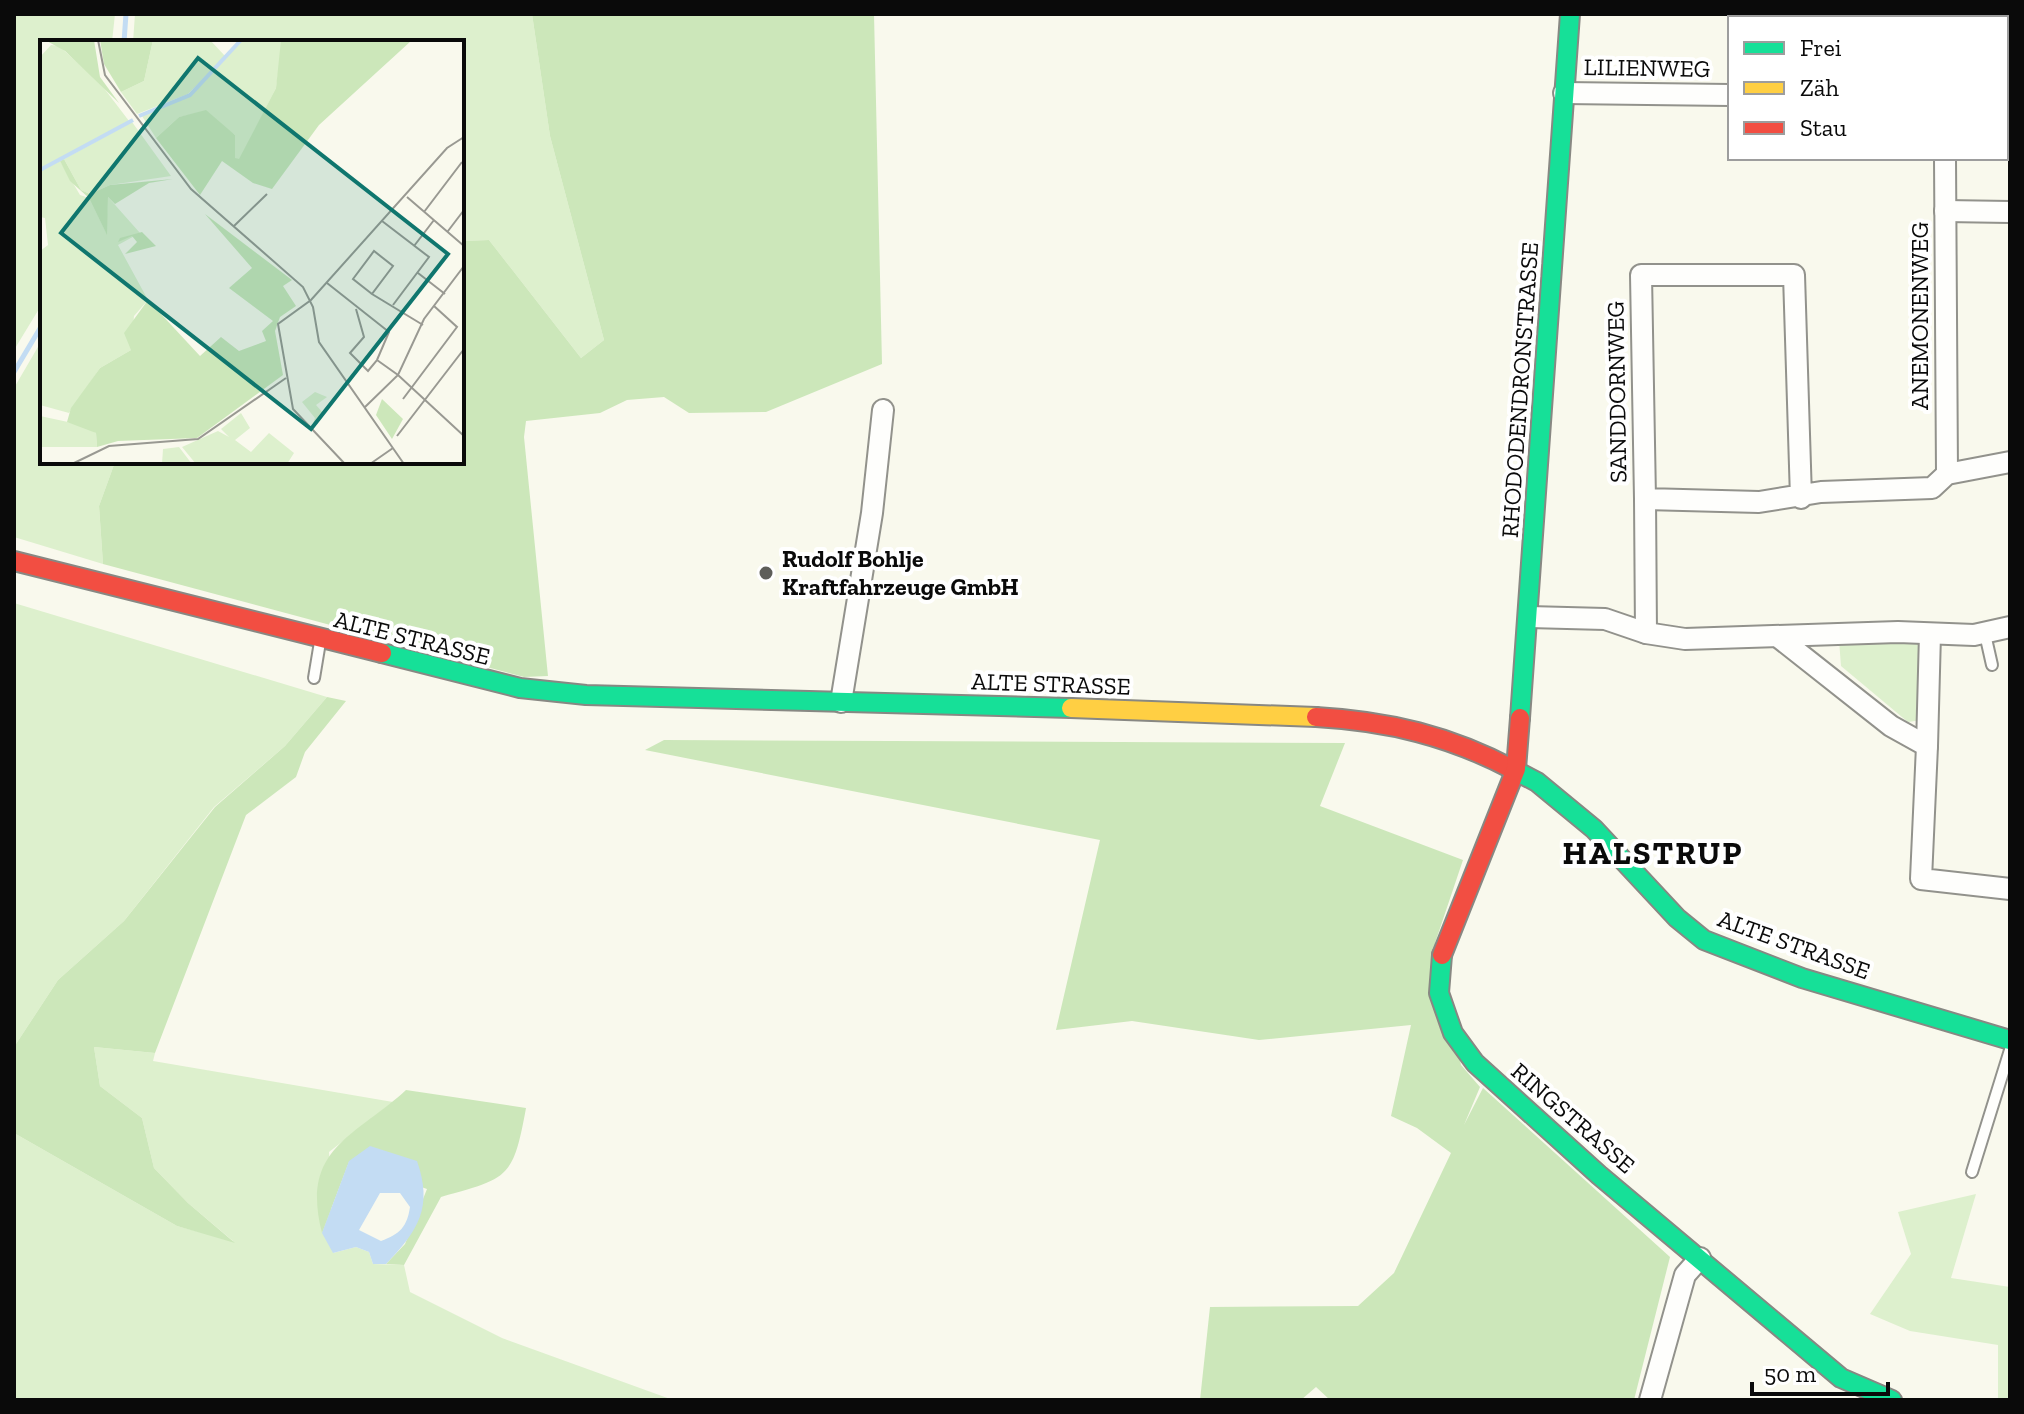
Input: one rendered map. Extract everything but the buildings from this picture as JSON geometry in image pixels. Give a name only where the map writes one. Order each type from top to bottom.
[{"type":"street","name":"RHODODENDRONSTRASSE","points":[[1516,769],[1570,14]]},
{"type":"street","name":"LILIENWEG","points":[[1564,93],[1728,95]]},
{"type":"street","name":"ANEMONENWEG","points":[[1945,160],[1947,474]]},
{"type":"street","points":[[1945,211],[2010,212]]},
{"type":"street","name":"SANDDORNWEG","points":[[1646,633],[1641,275],[1794,275],[1801,498]]},
{"type":"street","points":[[841,702],[872,513],[883,410]]},
{"type":"street","name":"SANDDORNWEG","points":[[1645,499],[1759,502],[1801,498],[1821,492],[1932,488],[1947,474],[2010,462]]},
{"type":"street","name":"ALTE STRASSE","points":[[14,561],[520,688],[586,695],[1366,720],[1404,726],[1453,741],[1516,769],[1577,813],[1677,918],[1704,940],[1802,978],[2010,1040]]},
{"type":"street","points":[[1529,617],[1605,619],[1646,633],[1685,639],[1898,632],[1985,634],[2010,627]]},
{"type":"street","points":[[1930,634],[1921,879],[2010,889]]},
{"type":"street","points":[[1777,636],[1891,726],[1927,746]]},
{"type":"street","name":"RINGSTRASSE","points":[[1516,769],[1449,931],[1439,965],[1439,993],[1444,1015],[1475,1063],[1544,1127],[1841,1378],[1892,1400]]},
{"type":"street","points":[[1650,1400],[1685,1275],[1700,1258]]},
{"type":"lane","points":[[1985,634],[1992,665]]},
{"type":"lane","points":[[314,678],[320,640]]},
{"type":"lane","points":[[1972,1172],[2010,1050]]},
{"type":"green space","points":[[14,14],[115,14],[112,40],[40,40],[40,307],[14,350]]},
{"type":"green space","points":[[135,14],[532,14],[550,136],[604,340],[581,358],[489,240],[464,241],[464,40],[133,40]]},
{"type":"green space","points":[[532,14],[874,14],[882,364],[766,412],[689,413],[664,397],[627,400],[600,413],[526,421],[524,437],[548,676],[524,677],[103,564],[99,506],[114,464],[464,464],[464,241],[489,240],[581,358],[604,340],[550,136]]},
{"type":"green space","points":[[40,343],[40,464],[114,464],[99,506],[103,564],[14,537],[14,388]]},
{"type":"green space","points":[[14,603],[327,697],[285,746],[214,807],[124,921],[58,980],[14,1047]]},
{"type":"green space","points":[[1920,639],[1922,720],[1908,722],[1841,666],[1839,640]]},
{"type":"green space","points":[[327,697],[346,701],[305,752],[296,777],[246,815],[155,1053],[94,1047],[100,1086],[142,1118],[154,1168],[188,1203],[235,1243],[177,1226],[14,1133],[14,1047],[58,980],[124,921],[215,807],[285,746]]},
{"type":"green space","points":[[664,740],[1345,743],[1320,806],[1463,860],[1435,943],[1461,1065],[1480,1087],[1464,1125],[1483,1088],[1670,1257],[1634,1400],[1330,1400],[1316,1387],[1301,1400],[1200,1400],[1210,1307],[1358,1306],[1394,1273],[1451,1153],[1417,1128],[1391,1116],[1411,1025],[1259,1040],[1132,1021],[1056,1030],[1100,840],[645,750]]},
{"type":"green space","points":[[94,1047],[155,1053],[153,1061],[393,1102],[329,1152],[333,1253],[356,1247],[369,1252],[373,1264],[404,1265],[410,1292],[502,1338],[673,1400],[14,1400],[14,1133],[177,1226],[233,1241],[188,1203],[154,1168],[142,1118],[100,1086]]},
{"type":"green space","points":[[406,1090],[526,1108],[517,1150],[504,1172],[481,1185],[441,1197],[404,1265],[386,1264],[405,1244],[427,1189],[349,1162],[322,1233],[317,1204],[319,1181],[325,1163],[337,1147]]},
{"type":"green space","points":[[1976,1194],[1951,1278],[2010,1287],[2010,1400],[1998,1400],[1998,1345],[1910,1331],[1870,1314],[1911,1254],[1898,1212]]},
{"type":"water","points":[[370,1146],[417,1161],[424,1192],[420,1217],[415,1229],[386,1264],[373,1264],[369,1252],[356,1247],[333,1253],[322,1233],[349,1161]],"holes":[[[380,1193],[400,1193],[410,1207],[405,1225],[398,1232],[381,1241],[359,1230]]]},
{"type":"waterway","points":[[124,40],[126,14]]},
{"type":"waterway","points":[[14,372],[40,328]]},
{"type":"traffic: fast","points":[[1520,718],[1570,14]]},
{"type":"traffic: fast","points":[[382,653],[520,688],[586,695],[1071,708]]},
{"type":"traffic: fast","points":[[1514,770],[1537,782],[1594,829],[1677,918],[1704,940],[1802,978],[2010,1040]]},
{"type":"traffic: fast","points":[[1442,955],[1439,993],[1453,1033],[1475,1063],[1599,1175],[1841,1378],[1892,1400]]},
{"type":"traffic: slow","points":[[1071,708],[1316,717]]},
{"type":"traffic: jam","points":[[14,561],[382,653]]},
{"type":"traffic: jam","points":[[1316,717],[1368,722],[1418,732],[1466,748],[1514,770]]},
{"type":"traffic: jam","points":[[1442,955],[1516,769],[1520,718]]},
{"type":"place","name":"Rudolf Bohlje Kraftfahrzeuge GmbH","points":[[766,573]]},
{"type":"district","name":"HALSTRUP","points":[[1653,853]]}]
